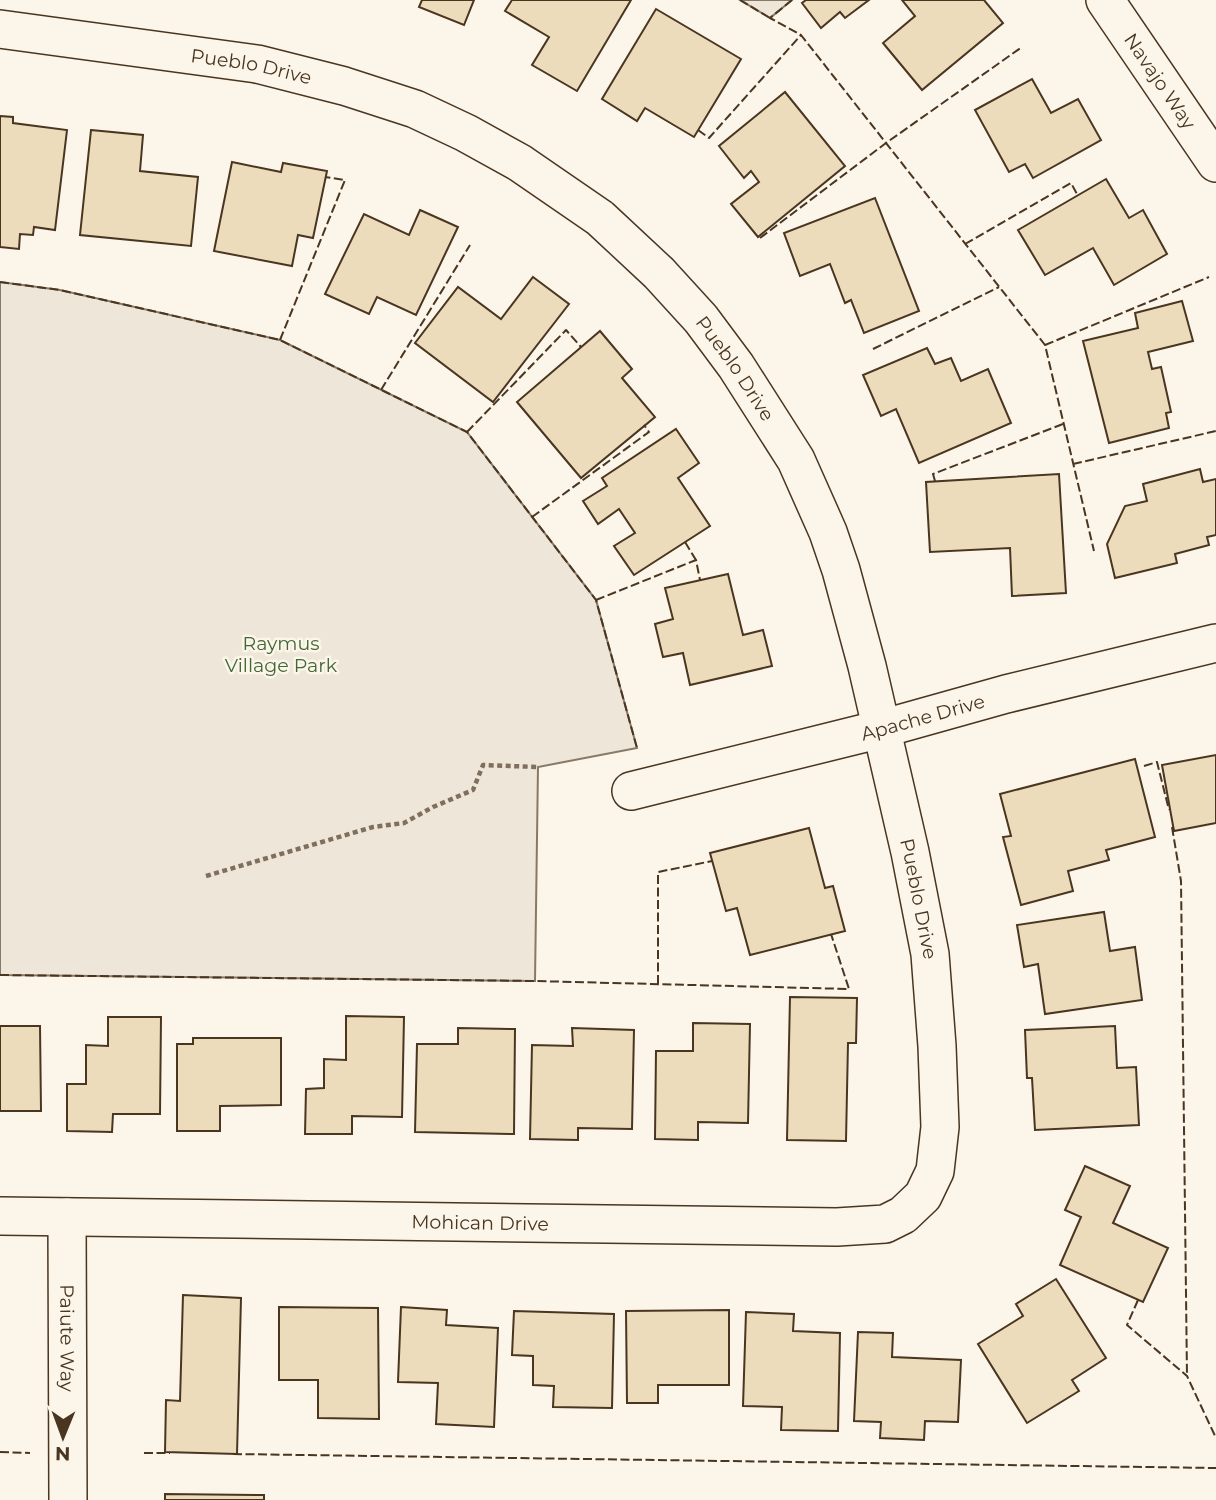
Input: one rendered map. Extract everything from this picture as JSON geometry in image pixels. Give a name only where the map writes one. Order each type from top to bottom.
[{"type":"street","name":"Navajo Way","points":[[1105,0],[1216,163]]},
{"type":"street","name":"Pueblo Drive","points":[[0,29],[257,64],[344,86],[415,109],[520,163],[600,218],[659,272],[701,319],[736,366],[796,460],[828,532],[841,570],[867,666],[911,852],[930,954],[940,1127],[935,1171]]},
{"type":"street","name":"Apache Drive","points":[[631,791],[1216,643]]},
{"type":"street","name":"Mohican Drive","points":[[0,1216],[837,1227],[885,1224],[903,1215],[923,1196],[935,1171]]},
{"type":"street","name":"Paiute Way","points":[[67,1217],[68,1500]]},
{"type":"path","points":[[206,876],[373,827],[404,823],[473,790],[483,765],[538,767]]},
{"type":"green space","points":[[740,0],[792,0],[770,18]]},
{"type":"green space","name":"Raymus Village Park","points":[[0,282],[60,290],[280,340],[467,432],[596,600],[637,748],[538,767],[535,981],[0,975]]},
{"type":"building","points":[[422,0],[474,0],[464,25],[419,7]]},
{"type":"building","points":[[512,0],[631,0],[577,91],[532,65],[549,37],[505,11]]},
{"type":"building","points":[[806,0],[869,0],[845,18],[840,12],[821,28],[802,3]]},
{"type":"building","points":[[902,0],[984,0],[1003,23],[922,90],[883,43],[915,16]]},
{"type":"building","points":[[656,9],[741,59],[694,137],[645,108],[637,121],[602,99]]},
{"type":"building","points":[[1032,79],[1051,113],[1078,99],[1101,140],[1033,178],[1025,164],[1009,172],[975,110]]},
{"type":"building","points":[[785,92],[845,166],[758,237],[731,204],[759,182],[751,171],[744,178],[719,146]]},
{"type":"building","points":[[0,116],[13,117],[13,123],[67,130],[55,230],[34,227],[33,235],[20,234],[19,249],[0,247]]},
{"type":"building","points":[[91,130],[143,135],[140,171],[198,177],[191,246],[80,235]]},
{"type":"building","points":[[232,162],[281,172],[283,163],[327,171],[313,238],[298,235],[292,266],[214,251]]},
{"type":"building","points":[[1106,179],[1129,218],[1143,210],[1167,254],[1114,285],[1093,248],[1045,275],[1018,230]]},
{"type":"building","points":[[875,198],[919,311],[864,333],[851,300],[845,303],[830,264],[800,276],[784,233]]},
{"type":"building","points":[[420,210],[458,227],[416,315],[377,297],[369,314],[325,294],[364,214],[409,235]]},
{"type":"building","points":[[533,277],[569,304],[493,402],[415,343],[458,287],[501,319]]},
{"type":"building","points":[[1182,301],[1193,341],[1148,352],[1152,369],[1161,367],[1171,412],[1166,413],[1169,428],[1109,443],[1083,341],[1138,328],[1135,313]]},
{"type":"building","points":[[600,331],[632,369],[622,378],[655,417],[581,478],[517,402]]},
{"type":"building","points":[[927,348],[935,364],[951,358],[961,381],[988,369],[1011,423],[919,463],[896,409],[881,416],[863,375]]},
{"type":"building","points":[[676,429],[699,463],[678,478],[710,526],[634,575],[614,546],[635,533],[619,509],[598,524],[583,501],[607,486],[602,478]]},
{"type":"building","points":[[1200,469],[1203,482],[1216,479],[1216,535],[1207,537],[1209,545],[1175,554],[1177,563],[1115,578],[1107,544],[1125,506],[1147,501],[1143,484]]},
{"type":"building","points":[[1059,474],[1066,593],[1012,596],[1010,548],[930,552],[926,482]]},
{"type":"building","points":[[728,574],[743,635],[763,630],[772,666],[690,685],[683,653],[663,657],[655,624],[673,619],[665,588]]},
{"type":"building","points":[[1216,755],[1216,823],[1174,831],[1162,765]]},
{"type":"building","points":[[1135,759],[1155,837],[1106,850],[1109,860],[1068,871],[1073,891],[1021,905],[1003,837],[1011,836],[1000,794]]},
{"type":"building","points":[[809,828],[825,888],[833,886],[845,931],[750,955],[737,908],[726,911],[710,853]]},
{"type":"building","points":[[1104,912],[1110,951],[1135,947],[1142,1000],[1045,1014],[1038,964],[1024,967],[1017,925]]},
{"type":"building","points":[[790,997],[857,998],[856,1043],[848,1043],[846,1141],[787,1140]]},
{"type":"building","points":[[346,1016],[404,1017],[402,1117],[352,1116],[352,1134],[305,1134],[306,1089],[324,1088],[324,1059],[346,1060]]},
{"type":"building","points":[[108,1017],[161,1017],[160,1114],[113,1114],[112,1132],[67,1131],[67,1084],[86,1084],[86,1045],[108,1046]]},
{"type":"building","points":[[693,1023],[750,1024],[748,1123],[698,1122],[698,1140],[655,1139],[656,1051],[693,1051]]},
{"type":"building","points":[[0,1026],[40,1026],[41,1111],[0,1111]]},
{"type":"building","points":[[1115,1026],[1117,1068],[1136,1067],[1139,1125],[1035,1130],[1032,1078],[1027,1078],[1025,1030]]},
{"type":"building","points":[[458,1028],[515,1029],[514,1134],[415,1132],[417,1044],[458,1044]]},
{"type":"building","points":[[572,1028],[634,1030],[632,1129],[578,1128],[578,1140],[530,1139],[532,1045],[573,1046]]},
{"type":"building","points":[[193,1038],[281,1038],[281,1105],[220,1106],[220,1131],[177,1131],[177,1044],[193,1044]]},
{"type":"building","points":[[1085,1166],[1130,1186],[1113,1223],[1168,1248],[1143,1302],[1060,1265],[1081,1217],[1065,1210]]},
{"type":"building","points":[[1056,1279],[1106,1358],[1072,1380],[1079,1391],[1027,1423],[978,1344],[1023,1316],[1016,1304]]},
{"type":"building","points":[[183,1295],[241,1298],[237,1454],[165,1452],[166,1400],[180,1401]]},
{"type":"building","points":[[279,1307],[378,1308],[379,1419],[318,1418],[318,1380],[279,1380]]},
{"type":"building","points":[[401,1307],[447,1310],[446,1325],[498,1328],[494,1427],[436,1424],[438,1383],[398,1382]]},
{"type":"building","points":[[729,1310],[729,1385],[658,1385],[658,1403],[627,1403],[626,1311]]},
{"type":"building","points":[[514,1311],[614,1314],[612,1408],[553,1407],[554,1386],[533,1385],[533,1356],[512,1355]]},
{"type":"building","points":[[746,1312],[794,1314],[793,1331],[840,1333],[838,1431],[781,1430],[782,1407],[743,1406]]},
{"type":"building","points":[[858,1332],[893,1333],[892,1357],[961,1360],[958,1422],[925,1421],[924,1440],[880,1438],[881,1422],[854,1421]]},
{"type":"building","points":[[165,1494],[264,1495],[264,1500],[165,1500]]},
{"type":"fence","points":[[740,0],[770,18]]},
{"type":"fence","points":[[792,0],[770,18],[801,35],[1045,345],[1094,551]]},
{"type":"fence","points":[[698,130],[709,138],[801,35]]},
{"type":"fence","points":[[760,238],[886,143],[1022,47]]},
{"type":"fence","points":[[280,340],[345,180],[325,177]]},
{"type":"fence","points":[[965,244],[1071,183],[1078,196]]},
{"type":"fence","points":[[381,390],[470,245]]},
{"type":"fence","points":[[1045,345],[1209,277]]},
{"type":"fence","points":[[0,282],[60,290],[280,340],[467,432],[596,600],[637,748]]},
{"type":"fence","points":[[873,349],[999,287]]},
{"type":"fence","points":[[467,432],[566,330],[581,347]]},
{"type":"fence","points":[[935,481],[933,474],[1063,424]]},
{"type":"fence","points":[[532,517],[649,432],[644,425]]},
{"type":"fence","points":[[1073,464],[1216,431]]},
{"type":"fence","points":[[685,542],[696,560]]},
{"type":"fence","points":[[596,600],[696,560],[700,580]]},
{"type":"fence","points":[[1144,766],[1157,762],[1169,810]]},
{"type":"fence","points":[[1172,827],[1181,881],[1187,1376]]},
{"type":"fence","points":[[658,984],[658,872],[712,861]]},
{"type":"fence","points":[[0,975],[535,981],[849,989],[831,934]]},
{"type":"fence","points":[[1138,1300],[1127,1325],[1187,1376],[1216,1438]]},
{"type":"fence","points":[[0,1452],[30,1453]]},
{"type":"fence","points":[[144,1453],[170,1453]]},
{"type":"fence","points":[[233,1454],[1216,1468]]}]
